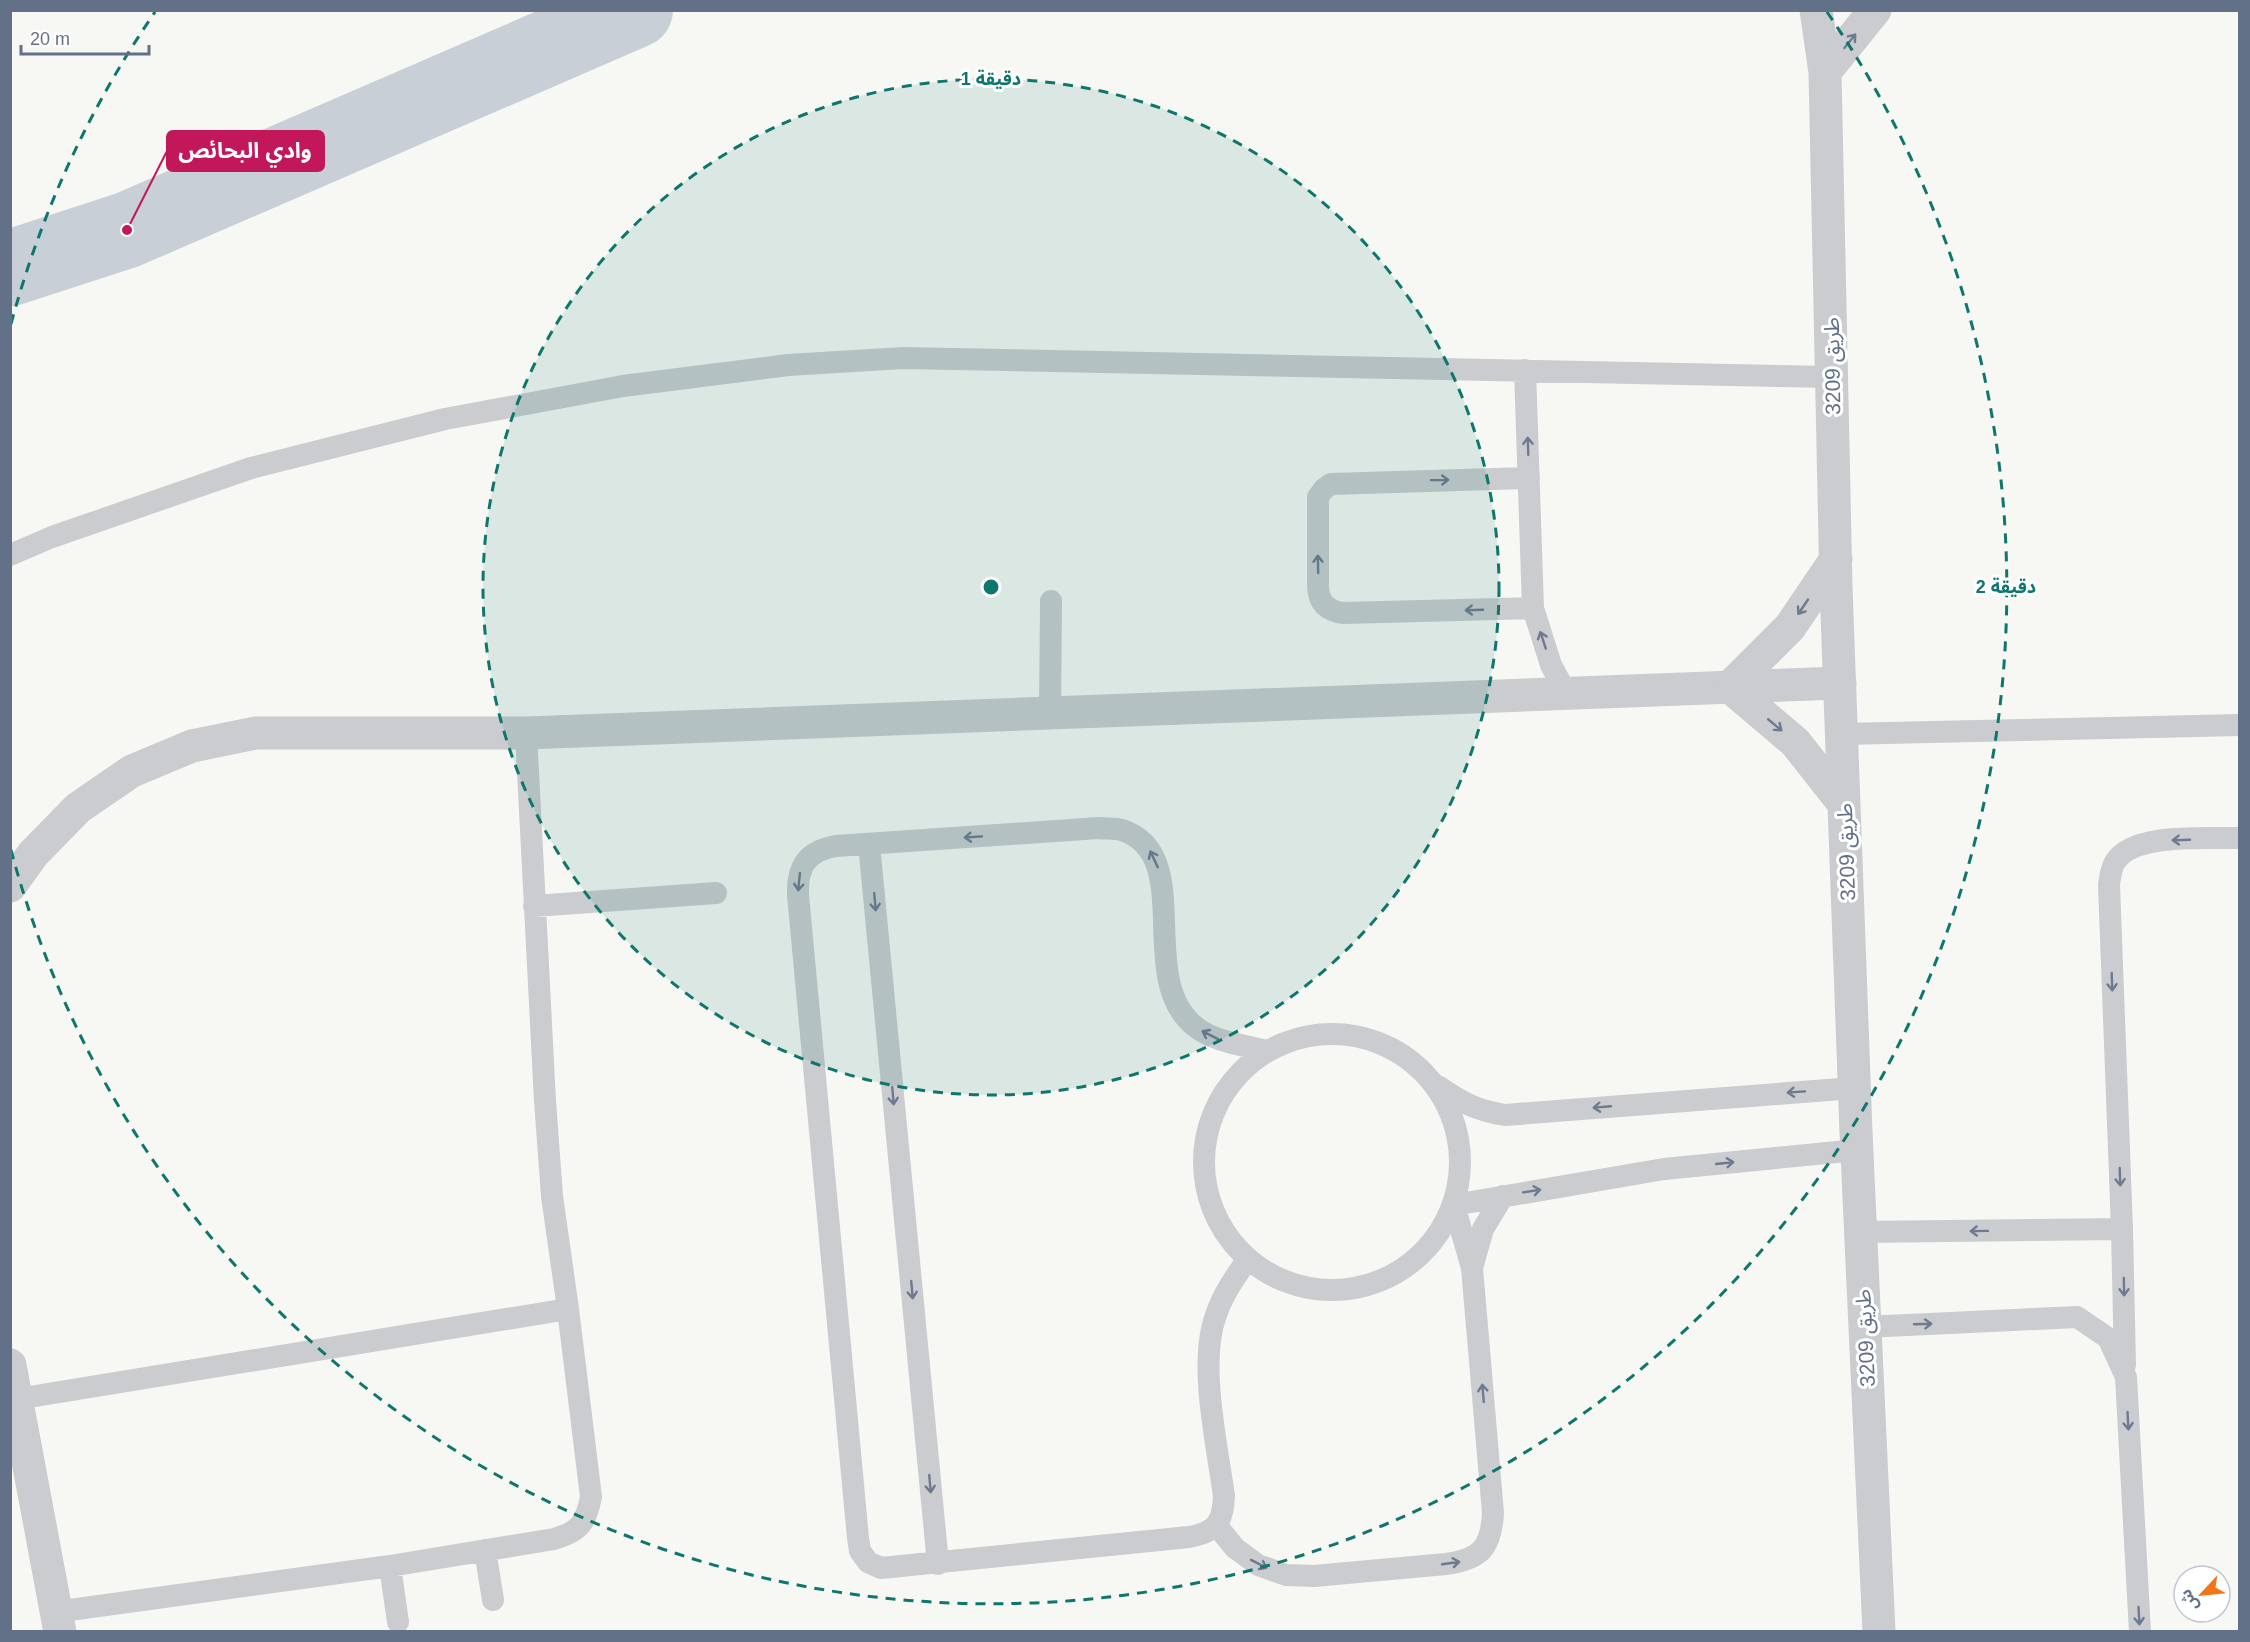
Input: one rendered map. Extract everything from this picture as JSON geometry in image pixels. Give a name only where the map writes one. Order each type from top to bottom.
[{"type":"street","name":"طريق 3209","points":[[1816,10],[1825,72],[1841,734],[1854,1088],[1879,1632]]},
{"type":"street","points":[[1825,72],[1875,10]]},
{"type":"street","points":[[1730,687],[1790,627],[1836,559]]},
{"type":"street","points":[[10,886],[22,855],[78,808],[132,771],[192,746],[256,733],[526,733],[1840,683]]},
{"type":"street","points":[[1730,687],[1795,742],[1844,804]]},
{"type":"street","points":[[10,1365],[57,1622]]},
{"type":"lane","points":[[10,555],[52,537],[251,468],[445,419],[623,386],[788,365],[903,358],[1832,376]]},
{"type":"lane","points":[[1525,370],[1533,608],[1551,665],[1566,693]]},
{"type":"lane","points":[[1529,478],[1331,484],[1318,497],[1318,587],[1319,597],[1324,606],[1333,612],[1533,608]]},
{"type":"lane","points":[[1050,713],[1051,601]]},
{"type":"lane","points":[[1841,734],[2240,725]]},
{"type":"lane","points":[[57,1622],[569,1535],[580,1527],[589,1509],[591,1497],[552,1196],[526,733]]},
{"type":"lane","points":[[1248,1259],[1228,1286],[1215,1316],[1208,1348],[1209,1382],[1224,1496],[1224,1513],[1216,1526],[1204,1534],[1189,1537],[938,1564],[881,1568],[868,1562],[860,1551],[857,1526],[797,881],[801,867],[810,856],[822,849],[1099,828],[1121,829],[1141,839],[1155,856],[1161,878],[1168,981],[1178,1007],[1196,1028],[1221,1040],[1266,1051]]},
{"type":"lane","points":[[2140,1632],[2126,1377],[2109,885],[2114,862],[2129,847],[2151,841],[2240,838]]},
{"type":"lane","points":[[869,844],[938,1564]]},
{"type":"lane","points":[[534,906],[716,893]]},
{"type":"lane","points":[[1434,1083],[1455,1121],[1462,1163],[1454,1205],[1434,1241],[1404,1270],[1366,1287],[1324,1291],[1283,1281],[1248,1259],[1222,1228],[1207,1190],[1204,1150],[1214,1111],[1235,1077],[1266,1051],[1300,1037],[1337,1033],[1374,1040],[1408,1057],[1434,1083],[1460,1101],[1480,1110],[1505,1115],[1854,1088]]},
{"type":"lane","points":[[1454,1205],[1664,1169],[1857,1150]]},
{"type":"lane","points":[[1473,1268],[1483,1229],[1503,1196]]},
{"type":"lane","points":[[1216,1526],[1235,1548],[1258,1565],[1286,1575],[1314,1576],[1446,1564],[1465,1561],[1482,1550],[1492,1533],[1493,1513],[1473,1268],[1454,1205]]},
{"type":"lane","points":[[1861,1232],[2122,1228]]},
{"type":"lane","points":[[17,1399],[568,1309]]},
{"type":"lane","points":[[1865,1327],[2077,1317],[2108,1338],[2126,1377]]},
{"type":"lane","points":[[485,1550],[493,1600]]},
{"type":"lane","points":[[390,1566],[398,1622]]},
{"type":"waterway","points":[[10,268],[127,230],[635,10]]},
{"type":"place","name":"وادي البحائص","points":[[127,230]]}]
